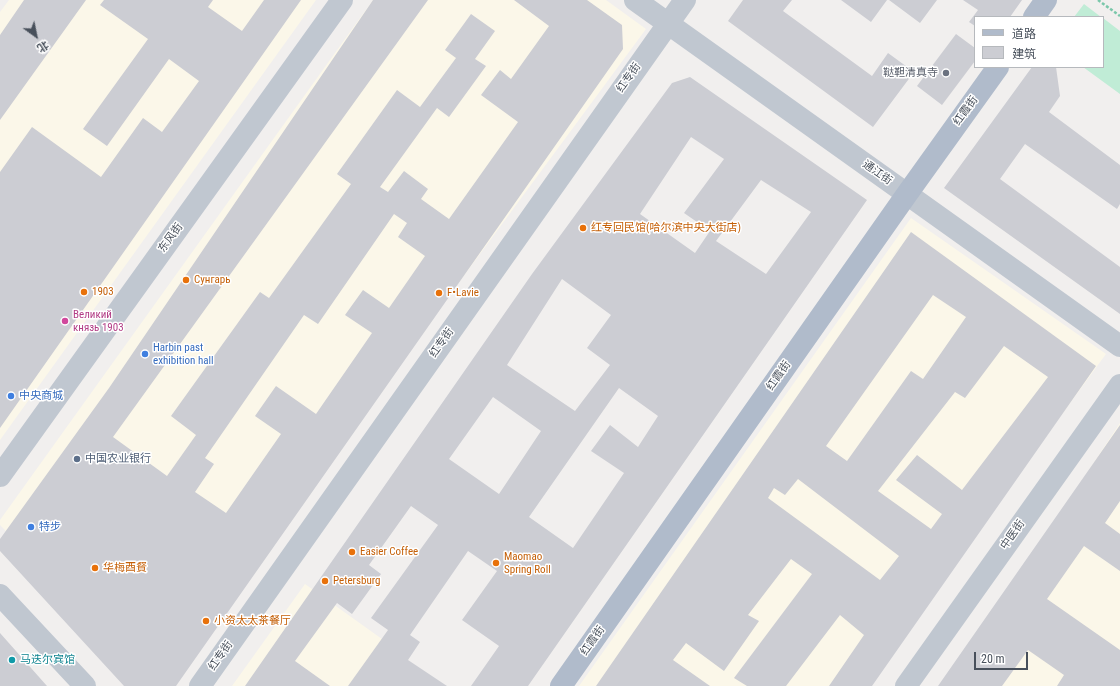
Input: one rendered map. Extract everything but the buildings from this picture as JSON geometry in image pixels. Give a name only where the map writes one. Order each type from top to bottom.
[{"type":"main road","points":[[1035,16],[1046,0]]},
{"type":"main road","name":"红霞街","points":[[561,686],[997,68]]},
{"type":"street","name":"东风街","points":[[0,476],[342,0]]},
{"type":"street","name":"通江街","points":[[635,0],[1120,346]]},
{"type":"street","name":"红专街","points":[[200,686],[686,0]]},
{"type":"street","name":"中医街","points":[[906,686],[1120,385]]},
{"type":"street","points":[[0,595],[85,686]]},
{"type":"path","points":[[1098,0],[1120,16]]},
{"type":"shaded area","points":[[9,0],[316,0],[0,440],[0,12]]},
{"type":"shaded area","points":[[373,0],[606,0],[646,29],[161,686],[156,686],[0,525],[0,520]]},
{"type":"shaded area","points":[[911,218],[1106,354],[863,686],[579,686]]},
{"type":"shaded area","points":[[1120,423],[1120,686],[946,686]]},
{"type":"shaded area","points":[[305,584],[403,654],[380,686],[232,686]]},
{"type":"green space","points":[[1084,4],[1100,16],[1075,16]]},
{"type":"green space","points":[[1104,19],[1120,31],[1120,94],[1084,68],[1104,68]]},
{"type":"place","name":"鞑靼清真寺","points":[[946,73]]},
{"type":"place","name":"红专回民馆(哈尔滨中央大街店)","points":[[583,228]]},
{"type":"place","name":"Сунгарь","points":[[186,280]]},
{"type":"place","name":"1903","points":[[84,292]]},
{"type":"place","name":"F•Lavie","points":[[439,293]]},
{"type":"place","name":"Великий князь 1903","points":[[65,321]]},
{"type":"place","name":"Harbin past exhibition hall","points":[[145,354]]},
{"type":"place","name":"中央商城","points":[[11,396]]},
{"type":"place","name":"中国农业银行","points":[[77,459]]},
{"type":"place","name":"特步","points":[[31,527]]},
{"type":"place","name":"Easier Coffee","points":[[352,552]]},
{"type":"place","name":"Maomao Spring Roll","points":[[496,563]]},
{"type":"place","name":"华梅酉䝳","points":[[95,568]]},
{"type":"place","name":"Petersburg","points":[[325,581]]},
{"type":"place","name":"小资太太茶餐厅","points":[[206,621]]},
{"type":"place","name":"马迭尔宾馆","points":[[12,660]]}]
